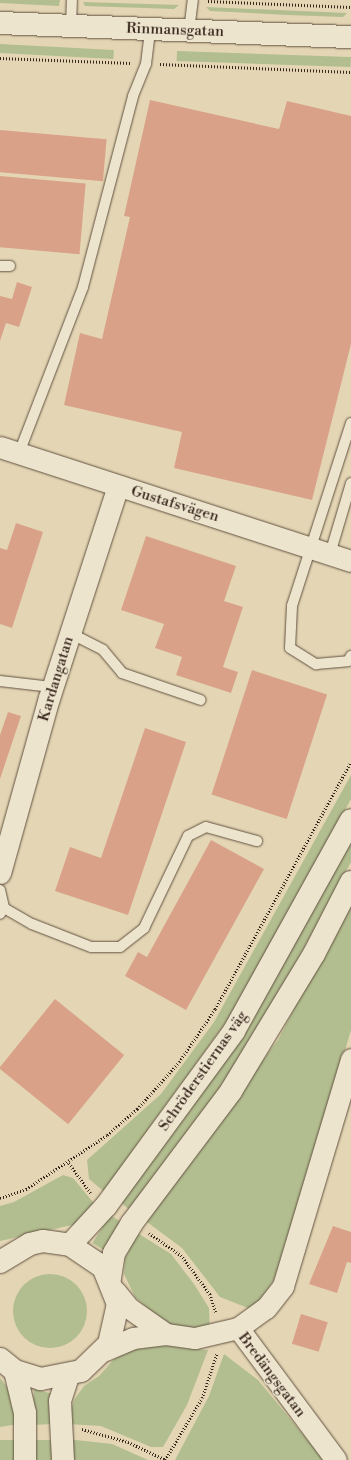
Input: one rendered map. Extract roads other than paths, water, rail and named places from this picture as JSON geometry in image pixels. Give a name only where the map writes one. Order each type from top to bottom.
[{"type":"street","name":"Rinmansgatan","points":[[0,23],[351,37]]},
{"type":"street","name":"Gustafsvägen","points":[[10,450],[351,561]]},
{"type":"street","name":"Kardangatan","points":[[0,873],[52,687],[118,486]]},
{"type":"street","name":"Schröderstiernas väg","points":[[70,1244],[106,1206],[234,1031],[351,820]]},
{"type":"street","name":"Schröderstiernas väg","points":[[105,1350],[118,1318],[113,1285],[114,1253],[132,1223],[231,1091],[314,954],[351,882]]},
{"type":"street","points":[[238,1328],[266,1308],[283,1286],[351,1059]]},
{"type":"street","points":[[2,1258],[43,1241],[70,1244],[94,1257],[113,1285]]},
{"type":"street","name":"Bredängsgatan","points":[[113,1285],[129,1308],[166,1334]]},
{"type":"street","name":"Bredängsgatan","points":[[105,1350],[133,1338],[166,1334],[195,1338],[218,1335],[238,1328],[336,1460]]},
{"type":"street","points":[[8,1365],[41,1379],[68,1377],[92,1364],[105,1350]]},
{"type":"street","points":[[8,1365],[25,1413],[25,1460]]},
{"type":"street","points":[[63,1460],[59,1428],[60,1402],[68,1377]]},
{"type":"lane","points":[[71,26],[72,0]]},
{"type":"lane","points":[[189,31],[192,0]]},
{"type":"lane","points":[[10,450],[83,287],[133,96],[146,64],[150,29]]},
{"type":"lane","points":[[351,423],[309,547],[292,606],[290,648],[316,664],[348,661],[351,656]]},
{"type":"lane","points":[[330,554],[351,484]]},
{"type":"lane","points":[[70,633],[103,650],[122,673],[202,700]]},
{"type":"lane","points":[[0,681],[52,687]]},
{"type":"lane","points":[[0,890],[2,911],[91,947],[120,947],[144,928],[188,836],[206,827],[257,841]]}]
